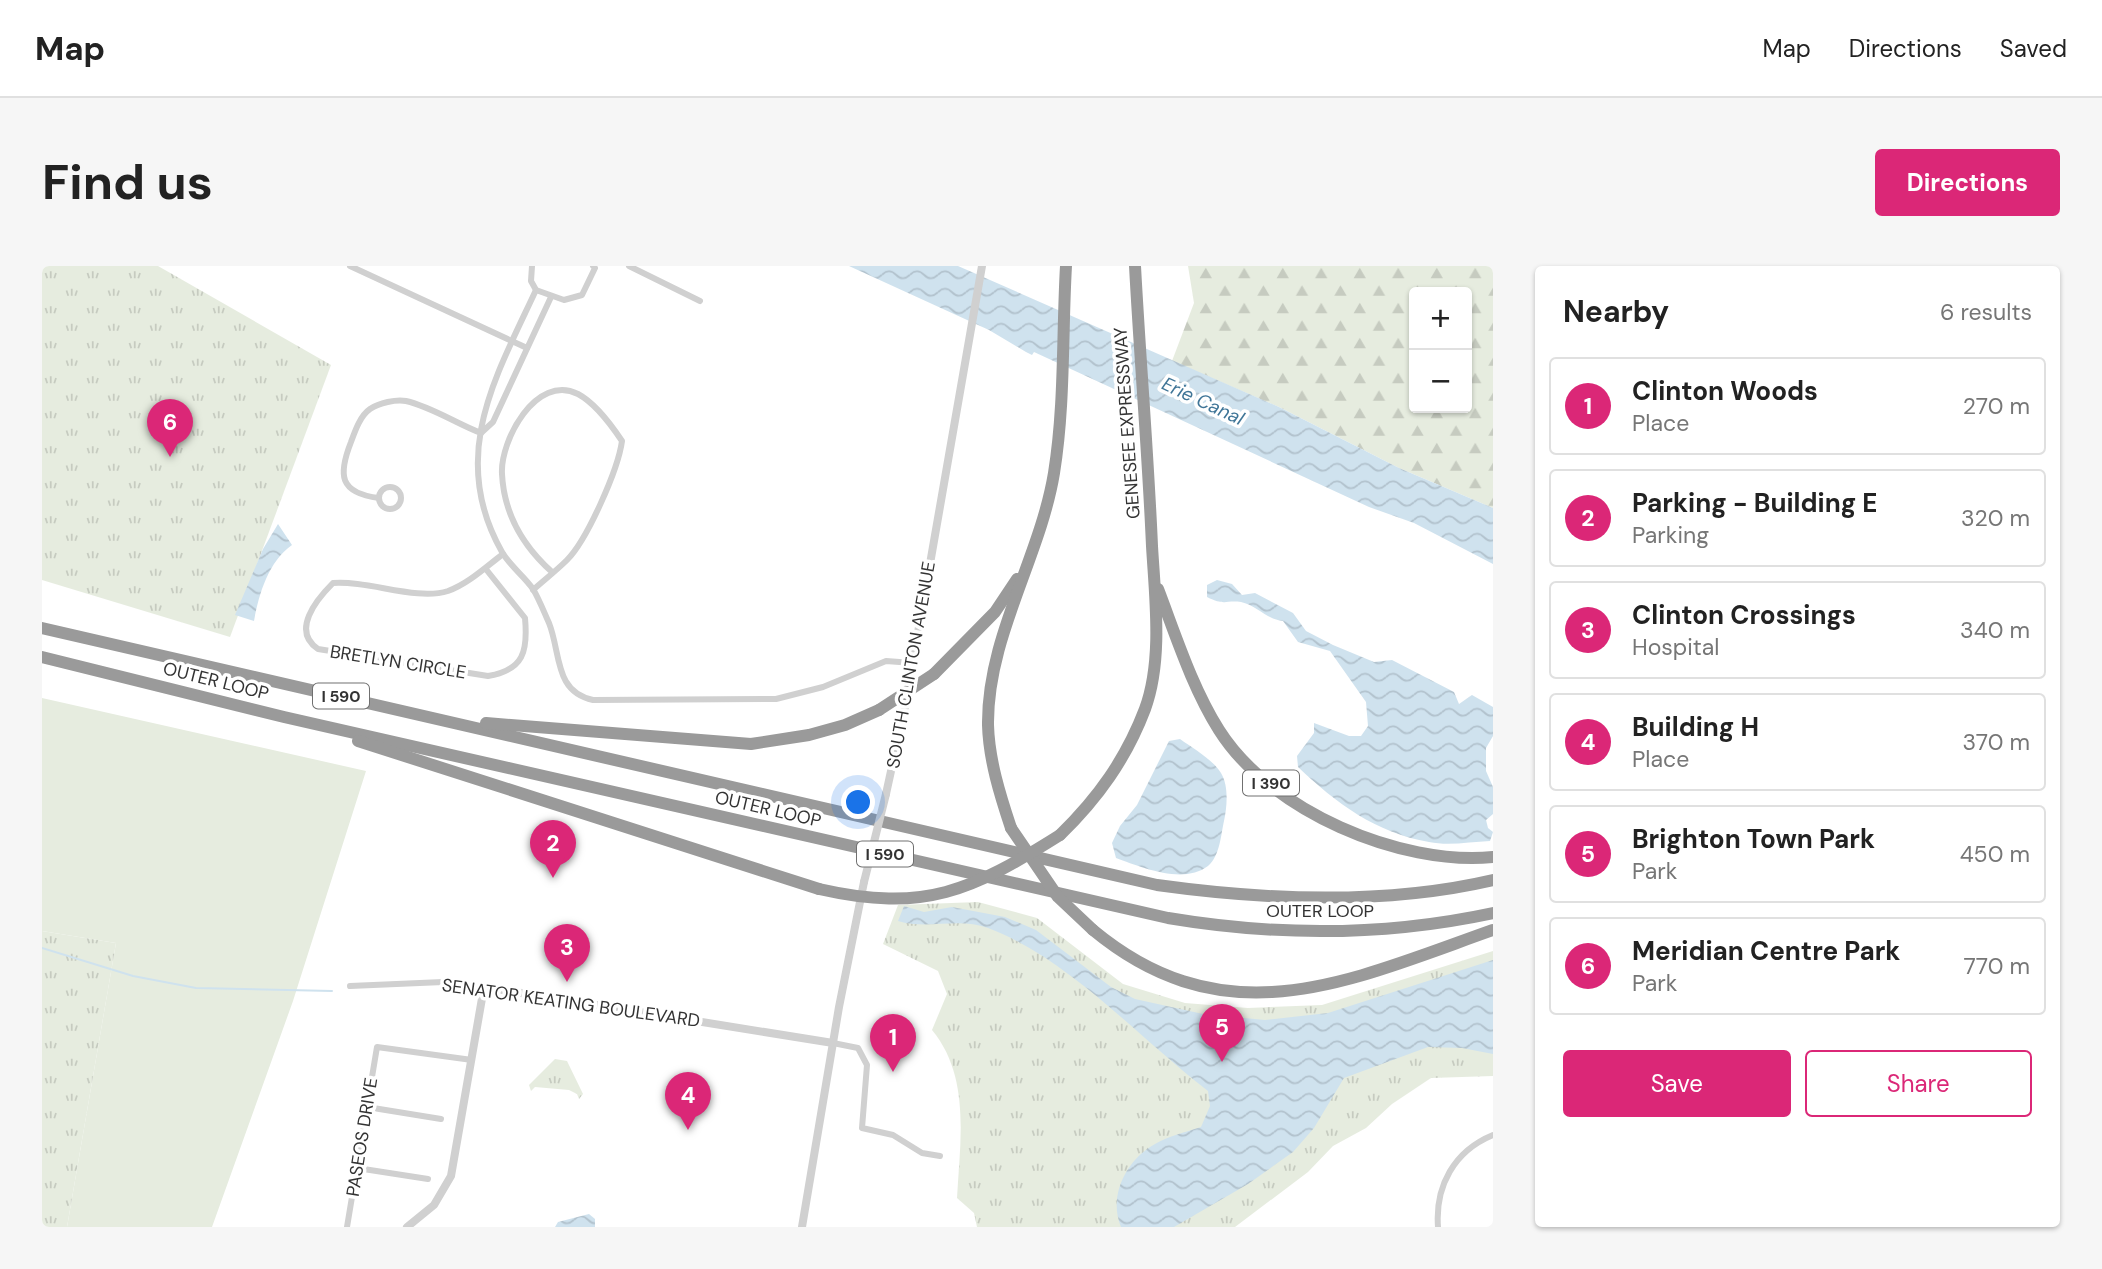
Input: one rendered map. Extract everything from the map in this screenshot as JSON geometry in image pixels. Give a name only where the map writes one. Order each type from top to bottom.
[{"type":"highway","name":"GENESEE EXPRESSWAY","points":[[284,717],[819,889],[854,897],[894,899],[933,896],[962,889],[1009,867],[1060,835],[1113,776],[1146,707],[1156,636],[1147,430],[1135,266]]},
{"type":"highway","points":[[1066,272],[1054,472],[1044,519],[1003,640],[988,722],[993,765],[1011,828],[1058,897],[1093,930],[1136,960],[1183,980],[1221,989],[1272,993],[1336,984],[1493,930]]},
{"type":"highway","points":[[446,720],[751,744],[809,735],[845,725],[879,710],[934,674],[995,612],[1027,564]]},
{"type":"highway","name":"I 390","points":[[1154,579],[1194,682],[1220,732],[1251,766],[1288,796],[1330,822],[1379,844],[1428,855],[1493,857]]},
{"type":"highway","name":"OUTER LOOP","points":[[42,628],[1157,885],[1236,896],[1310,897],[1403,892],[1493,880]]},
{"type":"highway","name":"OUTER LOOP","points":[[42,657],[284,717],[1181,920],[1270,930],[1335,930],[1412,926],[1493,913]]},
{"type":"street","points":[[350,266],[527,348]]},
{"type":"street","points":[[532,266],[531,281],[536,290],[564,300],[582,295],[596,267]]},
{"type":"street","points":[[629,266],[700,301]]},
{"type":"street","name":"SOUTH CLINTON AVENUE","points":[[803,1227],[833,1043],[864,882],[886,794],[913,663],[982,266]]},
{"type":"street","points":[[536,290],[481,418],[478,466],[481,502],[503,554],[533,590],[550,625],[564,681],[571,691],[593,700],[776,699],[823,687],[886,661],[913,663]]},
{"type":"street","points":[[481,433],[493,422],[551,297]]},
{"type":"street","points":[[533,590],[567,560],[587,533],[619,462],[622,441],[612,425],[578,394],[558,390],[539,396],[527,405],[505,454],[502,472],[509,513],[519,534],[552,572]]},
{"type":"street","points":[[379,498],[360,496],[350,489],[342,472],[358,426],[368,410],[381,403],[406,401],[481,433]]},
{"type":"street","name":"BRETLYN CIRCLE","points":[[485,568],[525,618],[527,638],[524,653],[517,665],[503,674],[488,676],[318,649],[309,643],[305,634],[306,619],[333,583],[348,582],[430,593],[449,591],[503,554]]},
{"type":"street","name":"SENATOR KEATING BOULEVARD","points":[[350,986],[443,982],[833,1043]]},
{"type":"street","points":[[407,1227],[434,1205],[451,1175],[484,987]]},
{"type":"street","points":[[833,1043],[858,1048],[866,1058],[862,1128],[888,1133],[922,1153],[940,1156]]},
{"type":"street","name":"PASEOS DRIVE","points":[[347,1227],[377,1046],[472,1060]]},
{"type":"street","points":[[368,1107],[441,1119]]},
{"type":"street","points":[[1438,1227],[1437,1203],[1448,1173],[1469,1148],[1493,1135]]},
{"type":"street","points":[[357,1168],[428,1179]]},
{"type":"green space","points":[[42,266],[158,266],[331,365],[230,637],[42,580]]},
{"type":"green space","points":[[1188,266],[1493,266],[1493,508],[1399,468],[1279,407],[1172,361],[1194,303]]},
{"type":"green space","points":[[42,698],[366,771],[293,1001],[212,1227],[67,1227],[116,943],[42,931]]},
{"type":"green space","points":[[978,902],[1037,918],[1123,984],[1185,1003],[1248,1008],[1322,1005],[1493,951],[1493,1076],[1431,1078],[1392,1104],[1366,1128],[1333,1146],[1308,1172],[1235,1227],[977,1227],[974,1213],[957,1198],[961,1133],[958,1089],[953,1068],[932,1030],[947,994],[938,971],[883,944],[898,905]]},
{"type":"green space","points":[[42,931],[116,943],[67,1227],[42,1227]]},
{"type":"green space","points":[[555,1059],[567,1061],[583,1094],[579,1099],[577,1094],[569,1090],[535,1087],[531,1091],[529,1085]]},
{"type":"water","name":"Erie Canal","points":[[849,266],[958,266],[1279,407],[1399,468],[1493,508],[1493,564],[1414,523],[1369,507],[1034,352],[1032,355],[989,330]]},
{"type":"water","points":[[278,524],[292,545],[277,560],[266,578],[254,621],[235,615],[263,549]]},
{"type":"water","points":[[1217,580],[1232,584],[1242,595],[1255,593],[1293,613],[1306,631],[1333,645],[1374,662],[1392,660],[1454,692],[1459,704],[1472,695],[1493,707],[1493,736],[1486,748],[1486,771],[1493,787],[1493,814],[1486,820],[1488,828],[1493,832],[1490,841],[1436,843],[1392,832],[1342,804],[1298,767],[1297,756],[1314,733],[1314,723],[1349,736],[1361,736],[1368,726],[1366,702],[1330,651],[1298,642],[1283,621],[1271,618],[1246,604],[1221,602],[1207,597],[1207,585]]},
{"type":"water","points":[[1180,739],[1217,768],[1226,790],[1225,815],[1215,857],[1208,866],[1187,874],[1162,872],[1116,858],[1112,843],[1120,826],[1137,805],[1169,741]]},
{"type":"water","points":[[904,906],[924,912],[952,907],[1005,917],[1036,930],[1111,987],[1135,999],[1203,1014],[1265,1020],[1328,1013],[1493,960],[1493,1054],[1462,1048],[1428,1047],[1344,1078],[1314,1128],[1293,1152],[1248,1184],[1174,1227],[1121,1227],[1118,1191],[1128,1169],[1155,1144],[1201,1127],[1210,1106],[1208,1091],[1075,979],[1018,941],[977,925],[898,921]]},
{"type":"water","points":[[589,1214],[595,1219],[595,1227],[555,1227],[558,1222]]},
{"type":"waterway","points":[[42,948],[133,976],[196,988],[332,991]]},
{"type":"place","name":"Meridian Centre Park","points":[[170,457]]},
{"type":"place","name":"Parking - Building E","points":[[553,878]]},
{"type":"place","name":"Clinton Crossings","points":[[567,982]]},
{"type":"place","name":"Brighton Town Park","points":[[1222,1062]]},
{"type":"place","name":"Clinton Woods","points":[[893,1072]]},
{"type":"place","name":"Building H","points":[[688,1130]]}]
